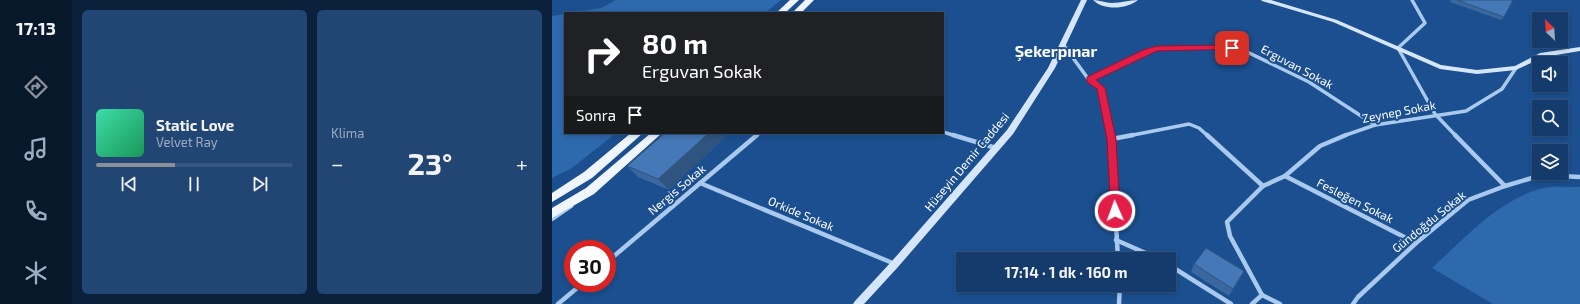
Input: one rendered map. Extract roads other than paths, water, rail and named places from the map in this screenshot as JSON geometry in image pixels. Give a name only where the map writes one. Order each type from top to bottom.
[{"type":"main road","points":[[781,12],[795,0]]},
{"type":"main road","points":[[797,12],[810,0]]},
{"type":"main road","points":[[552,198],[588,175],[637,134]]},
{"type":"main road","points":[[552,212],[590,190],[656,134]]},
{"type":"street","name":"Hüseyin Demir Caddesi","points":[[858,304],[895,264],[1010,132],[1028,107],[1063,44],[1084,0]]},
{"type":"street","points":[[1096,0],[1102,4],[1118,5],[1135,0]]},
{"type":"street","points":[[1264,0],[1335,21],[1440,67],[1477,72],[1516,68],[1542,55],[1580,49]]},
{"type":"street","points":[[1398,48],[1425,23],[1412,0]]},
{"type":"street","points":[[1063,44],[1089,80],[1101,88],[1112,139],[1117,252]]},
{"type":"street","name":"Erguvan Sokak","points":[[1089,80],[1157,48],[1232,48],[1243,50],[1309,82],[1376,125]]},
{"type":"street","points":[[1398,48],[1435,114],[1505,186]]},
{"type":"street","name":"Zeynep Sokak","points":[[1262,295],[1230,236],[1226,222],[1263,186],[1285,176],[1320,146],[1331,140],[1376,125],[1435,114],[1466,111],[1502,89],[1516,68]]},
{"type":"street","points":[[1112,139],[1189,124],[1199,128],[1263,186]]},
{"type":"street","points":[[944,132],[996,148]]},
{"type":"street","name":"Nergis Sokak","points":[[616,254],[758,134]]},
{"type":"street","name":"Gündoğdu Sokak","points":[[1353,304],[1358,297],[1416,243],[1468,200],[1505,186],[1542,175],[1580,177]]},
{"type":"street","name":"Fesleğen Sokak","points":[[1285,176],[1416,243]]},
{"type":"street","name":"Orkide Sokak","points":[[700,182],[895,264]]},
{"type":"street","points":[[552,219],[564,212],[590,190]]},
{"type":"street","points":[[1116,240],[1143,252]]},
{"type":"street","points":[[1176,269],[1231,304]]},
{"type":"street","points":[[558,304],[572,292]]},
{"type":"street","points":[[1119,304],[1120,292]]},
{"type":"street","points":[[1252,304],[1255,304],[1262,295],[1280,304]]},
{"type":"district","name":"Şekerpınar","points":[[1056,51]]}]
